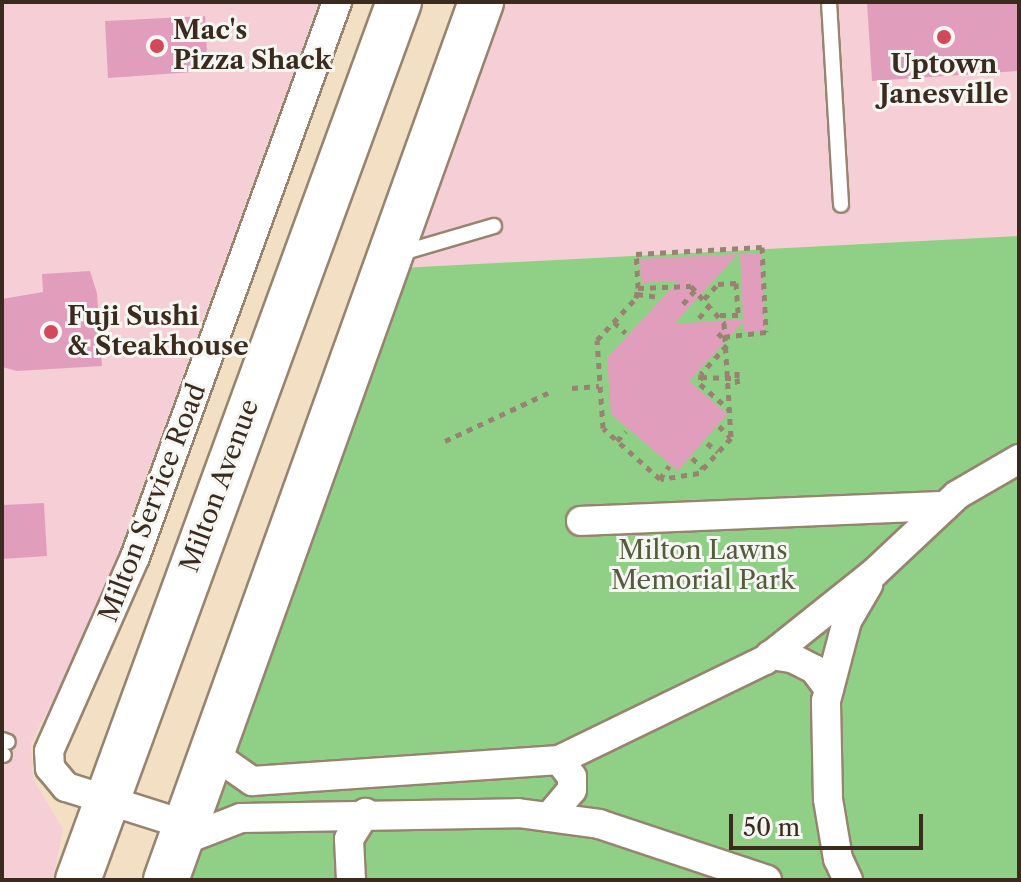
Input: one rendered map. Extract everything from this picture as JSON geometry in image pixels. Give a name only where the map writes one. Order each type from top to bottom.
[{"type":"main road","name":"Milton Avenue","points":[[78,880],[104,801],[399,2]]},
{"type":"main road","points":[[177,849],[481,2]]},
{"type":"street","name":"Milton Service Road","points":[[177,849],[104,801],[56,780],[49,760],[54,731],[127,578],[337,2]]},
{"type":"street","points":[[212,753],[252,781],[559,760],[770,655],[874,573],[945,506],[1019,459]]},
{"type":"street","points":[[581,521],[945,506]]},
{"type":"street","points":[[848,880],[838,859],[823,758],[829,689],[847,621],[874,573]]},
{"type":"street","points":[[770,655],[792,658],[814,669],[829,689]]},
{"type":"street","points":[[549,817],[572,790],[572,777],[559,760]]},
{"type":"street","points":[[177,849],[241,818],[448,810],[599,824],[767,880]]},
{"type":"street","points":[[351,880],[349,839],[365,813]]},
{"type":"street","points":[[303,815],[349,839]]},
{"type":"lane","points":[[829,2],[841,205]]},
{"type":"lane","points":[[390,256],[494,226]]},
{"type":"path","points":[[660,479],[603,428],[597,340],[637,291],[636,254],[762,247],[766,332],[725,336],[714,329]]},
{"type":"path","points":[[704,299],[718,284],[736,283],[738,315],[719,315]]},
{"type":"path","points":[[637,291],[691,286],[719,315],[727,344],[731,438],[703,468],[660,479]]},
{"type":"path","points":[[683,304],[695,290]]},
{"type":"path","points":[[637,291],[659,297]]},
{"type":"path","points":[[699,318],[710,305]]},
{"type":"path","points":[[614,322],[626,333]]},
{"type":"path","points":[[727,344],[701,377],[700,384],[730,410]]},
{"type":"path","points":[[737,368],[738,386]]},
{"type":"path","points":[[701,377],[737,378]]},
{"type":"path","points":[[572,388],[599,386]]},
{"type":"path","points":[[445,441],[548,393]]},
{"type":"path","points":[[719,426],[731,438]]},
{"type":"path","points":[[617,441],[626,431]]},
{"type":"path","points":[[707,443],[718,452]]},
{"type":"path","points":[[692,458],[703,468]]},
{"type":"path","points":[[660,479],[669,466]]},
{"type":"shaded area","points":[[2,2],[319,2],[93,622],[31,743],[33,779],[63,829],[53,880],[2,880]]},
{"type":"shaded area","points":[[498,2],[1019,2],[1019,236],[400,268]]},
{"type":"green space","name":"Milton Lawns Memorial Park","points":[[1019,236],[1019,880],[181,880],[400,268]]},
{"type":"building","name":"Uptown Janesville","points":[[867,2],[1019,2],[1019,71],[872,81]]},
{"type":"building","name":"Mac's Pizza Shack","points":[[205,16],[208,71],[108,78],[105,21]]},
{"type":"building","points":[[761,253],[765,331],[744,332],[743,322],[689,381],[727,414],[678,471],[611,414],[607,358],[678,281],[641,283],[640,259],[738,254],[674,324],[743,319],[740,254]]},
{"type":"building","name":"Fuji Sushi & Steakhouse","points":[[90,271],[97,293],[102,366],[17,371],[2,367],[2,299],[43,292],[42,274]]},
{"type":"building","points":[[44,503],[47,556],[2,559],[2,505]]},
{"type":"place","name":"Uptown Janesville","points":[[944,37]]},
{"type":"place","name":"Mac's Pizza Shack","points":[[157,46]]},
{"type":"place","name":"Fuji Sushi & Steakhouse","points":[[51,332]]}]
